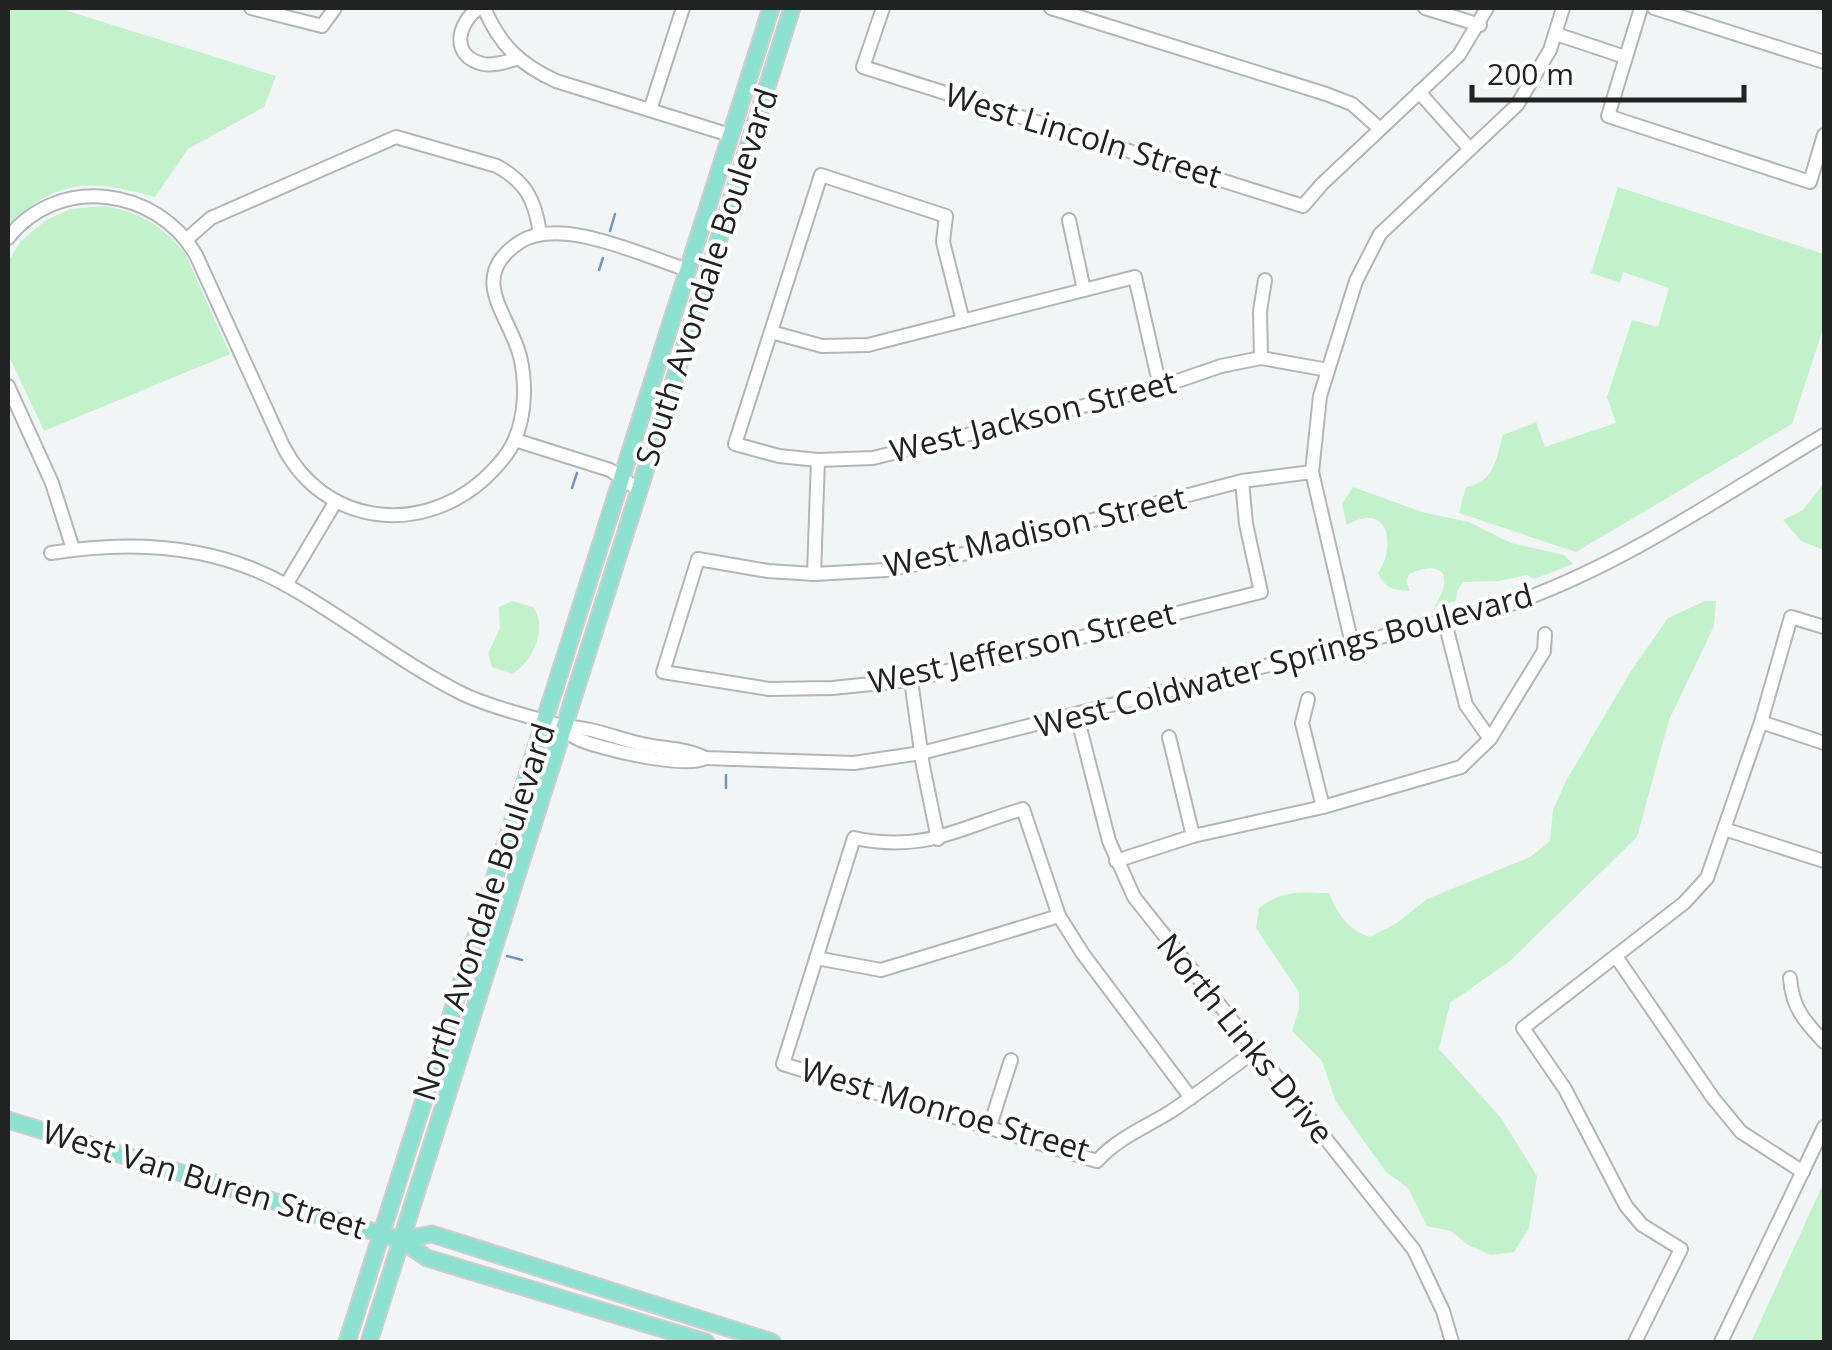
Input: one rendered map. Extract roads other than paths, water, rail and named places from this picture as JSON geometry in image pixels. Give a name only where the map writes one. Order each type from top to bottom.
[{"type":"main road","name":"South Avondale Boulevard","points":[[622,482],[771,8]]},
{"type":"main road","name":"South Avondale Boulevard","points":[[621,547],[792,8]]},
{"type":"main road","points":[[688,270],[707,276]]},
{"type":"main road","name":"North Avondale Boulevard","points":[[346,1342],[622,482]]},
{"type":"main road","name":"North Avondale Boulevard","points":[[368,1342],[621,547]]},
{"type":"main road","points":[[484,976],[476,972],[476,967],[498,900],[494,881]]},
{"type":"main road","points":[[456,1068],[452,1049],[470,992],[461,984]]},
{"type":"main road","name":"West Van Buren Street","points":[[8,1120],[401,1240],[426,1258],[706,1342]]},
{"type":"main road","name":"West Van Buren Street","points":[[401,1240],[432,1234],[772,1342]]},
{"type":"main road","points":[[637,1322],[647,1318],[710,1336],[729,1328]]},
{"type":"street","points":[[251,8],[322,26],[334,8]]},
{"type":"street","points":[[516,59],[486,65],[475,61],[461,48],[459,38],[464,20],[482,8],[494,33],[516,59],[556,82],[730,135]]},
{"type":"street","points":[[650,110],[683,8]]},
{"type":"street","name":"West Lincoln Street","points":[[882,8],[864,67],[1303,206],[1380,129]]},
{"type":"street","points":[[1051,8],[1326,94],[1352,104],[1380,129],[1459,55],[1487,8]]},
{"type":"street","points":[[1425,8],[1480,24]]},
{"type":"street","points":[[1352,644],[1312,472],[1315,424],[1356,281],[1375,240],[1516,105],[1542,65],[1563,8]]},
{"type":"street","points":[[1641,8],[1608,116],[1810,182],[1824,135]]},
{"type":"street","points":[[1654,8],[1824,62]]},
{"type":"street","points":[[1556,34],[1626,57]]},
{"type":"street","points":[[1419,92],[1470,148]]},
{"type":"street","points":[[187,239],[212,218],[396,137],[497,166],[511,174],[530,194],[540,233]]},
{"type":"street","points":[[962,321],[943,242],[946,216],[821,175],[772,332],[822,346],[868,345],[1135,277],[1160,387]]},
{"type":"street","points":[[8,238],[33,213],[52,203],[97,195],[147,207],[169,221],[187,239],[290,460],[314,488],[336,501],[369,513],[392,516],[442,506],[481,482],[515,440],[522,414],[523,372],[518,351],[497,309],[492,282],[498,266],[520,241],[540,233],[584,237],[688,270]]},
{"type":"street","points":[[1069,220],[1084,290]]},
{"type":"street","points":[[1261,358],[1260,311],[1265,280]]},
{"type":"street","name":"West Jackson Street","points":[[772,332],[735,444],[779,456],[818,460],[874,458],[1261,358],[1328,370]]},
{"type":"street","points":[[8,386],[52,483],[73,550]]},
{"type":"street","name":"West Coldwater Springs Boulevard","points":[[286,584],[459,692],[544,721],[564,727],[578,726],[638,744],[694,752],[705,758],[854,763],[921,754],[1512,604],[1612,561],[1824,436]]},
{"type":"street","points":[[515,440],[610,470],[622,482],[639,490]]},
{"type":"street","points":[[814,574],[818,460]]},
{"type":"street","name":"West Madison Street","points":[[663,672],[698,559],[814,574],[852,574],[940,560],[1242,481],[1312,472]]},
{"type":"street","name":"West Jefferson Street","points":[[663,672],[768,689],[832,688],[911,680],[1261,592],[1246,524],[1242,481]]},
{"type":"street","points":[[51,553],[120,545],[181,549],[236,564],[286,584],[336,501]]},
{"type":"street","points":[[1634,1342],[1681,1249],[1642,1225],[1626,1206],[1565,1089],[1524,1028],[1617,958],[1694,894],[1707,878],[1791,616],[1824,627]]},
{"type":"street","points":[[1445,622],[1466,705],[1490,739]]},
{"type":"street","points":[[1116,862],[1193,836],[1324,807],[1461,767],[1490,739],[1544,650],[1545,634]]},
{"type":"street","points":[[911,680],[938,839]]},
{"type":"street","points":[[1308,700],[1302,722],[1324,807]]},
{"type":"street","name":"North Links Drive","points":[[1077,716],[1116,862],[1134,896],[1414,1250],[1443,1311],[1452,1342]]},
{"type":"street","points":[[1760,722],[1824,743]]},
{"type":"street","points":[[1169,737],[1193,836]]},
{"type":"street","points":[[1059,916],[882,970],[816,958],[854,838],[896,845],[938,839],[1023,809],[1059,916],[1190,1098]]},
{"type":"street","points":[[1724,829],[1824,861]]},
{"type":"street","name":"West Monroe Street","points":[[816,958],[783,1064],[1096,1160],[1112,1145],[1190,1098],[1256,1051]]},
{"type":"street","points":[[1617,958],[1713,1098],[1741,1132],[1804,1172]]},
{"type":"street","points":[[1790,978],[1798,1014],[1824,1042]]},
{"type":"street","points":[[989,1129],[1011,1060]]},
{"type":"street","points":[[1721,1342],[1824,1127]]},
{"type":"waterway","points":[[610,231],[615,214]]},
{"type":"waterway","points":[[599,270],[603,258]]},
{"type":"waterway","points":[[572,488],[577,473]]},
{"type":"waterway","points":[[726,775],[726,788]]},
{"type":"waterway","points":[[507,956],[522,960]]}]
